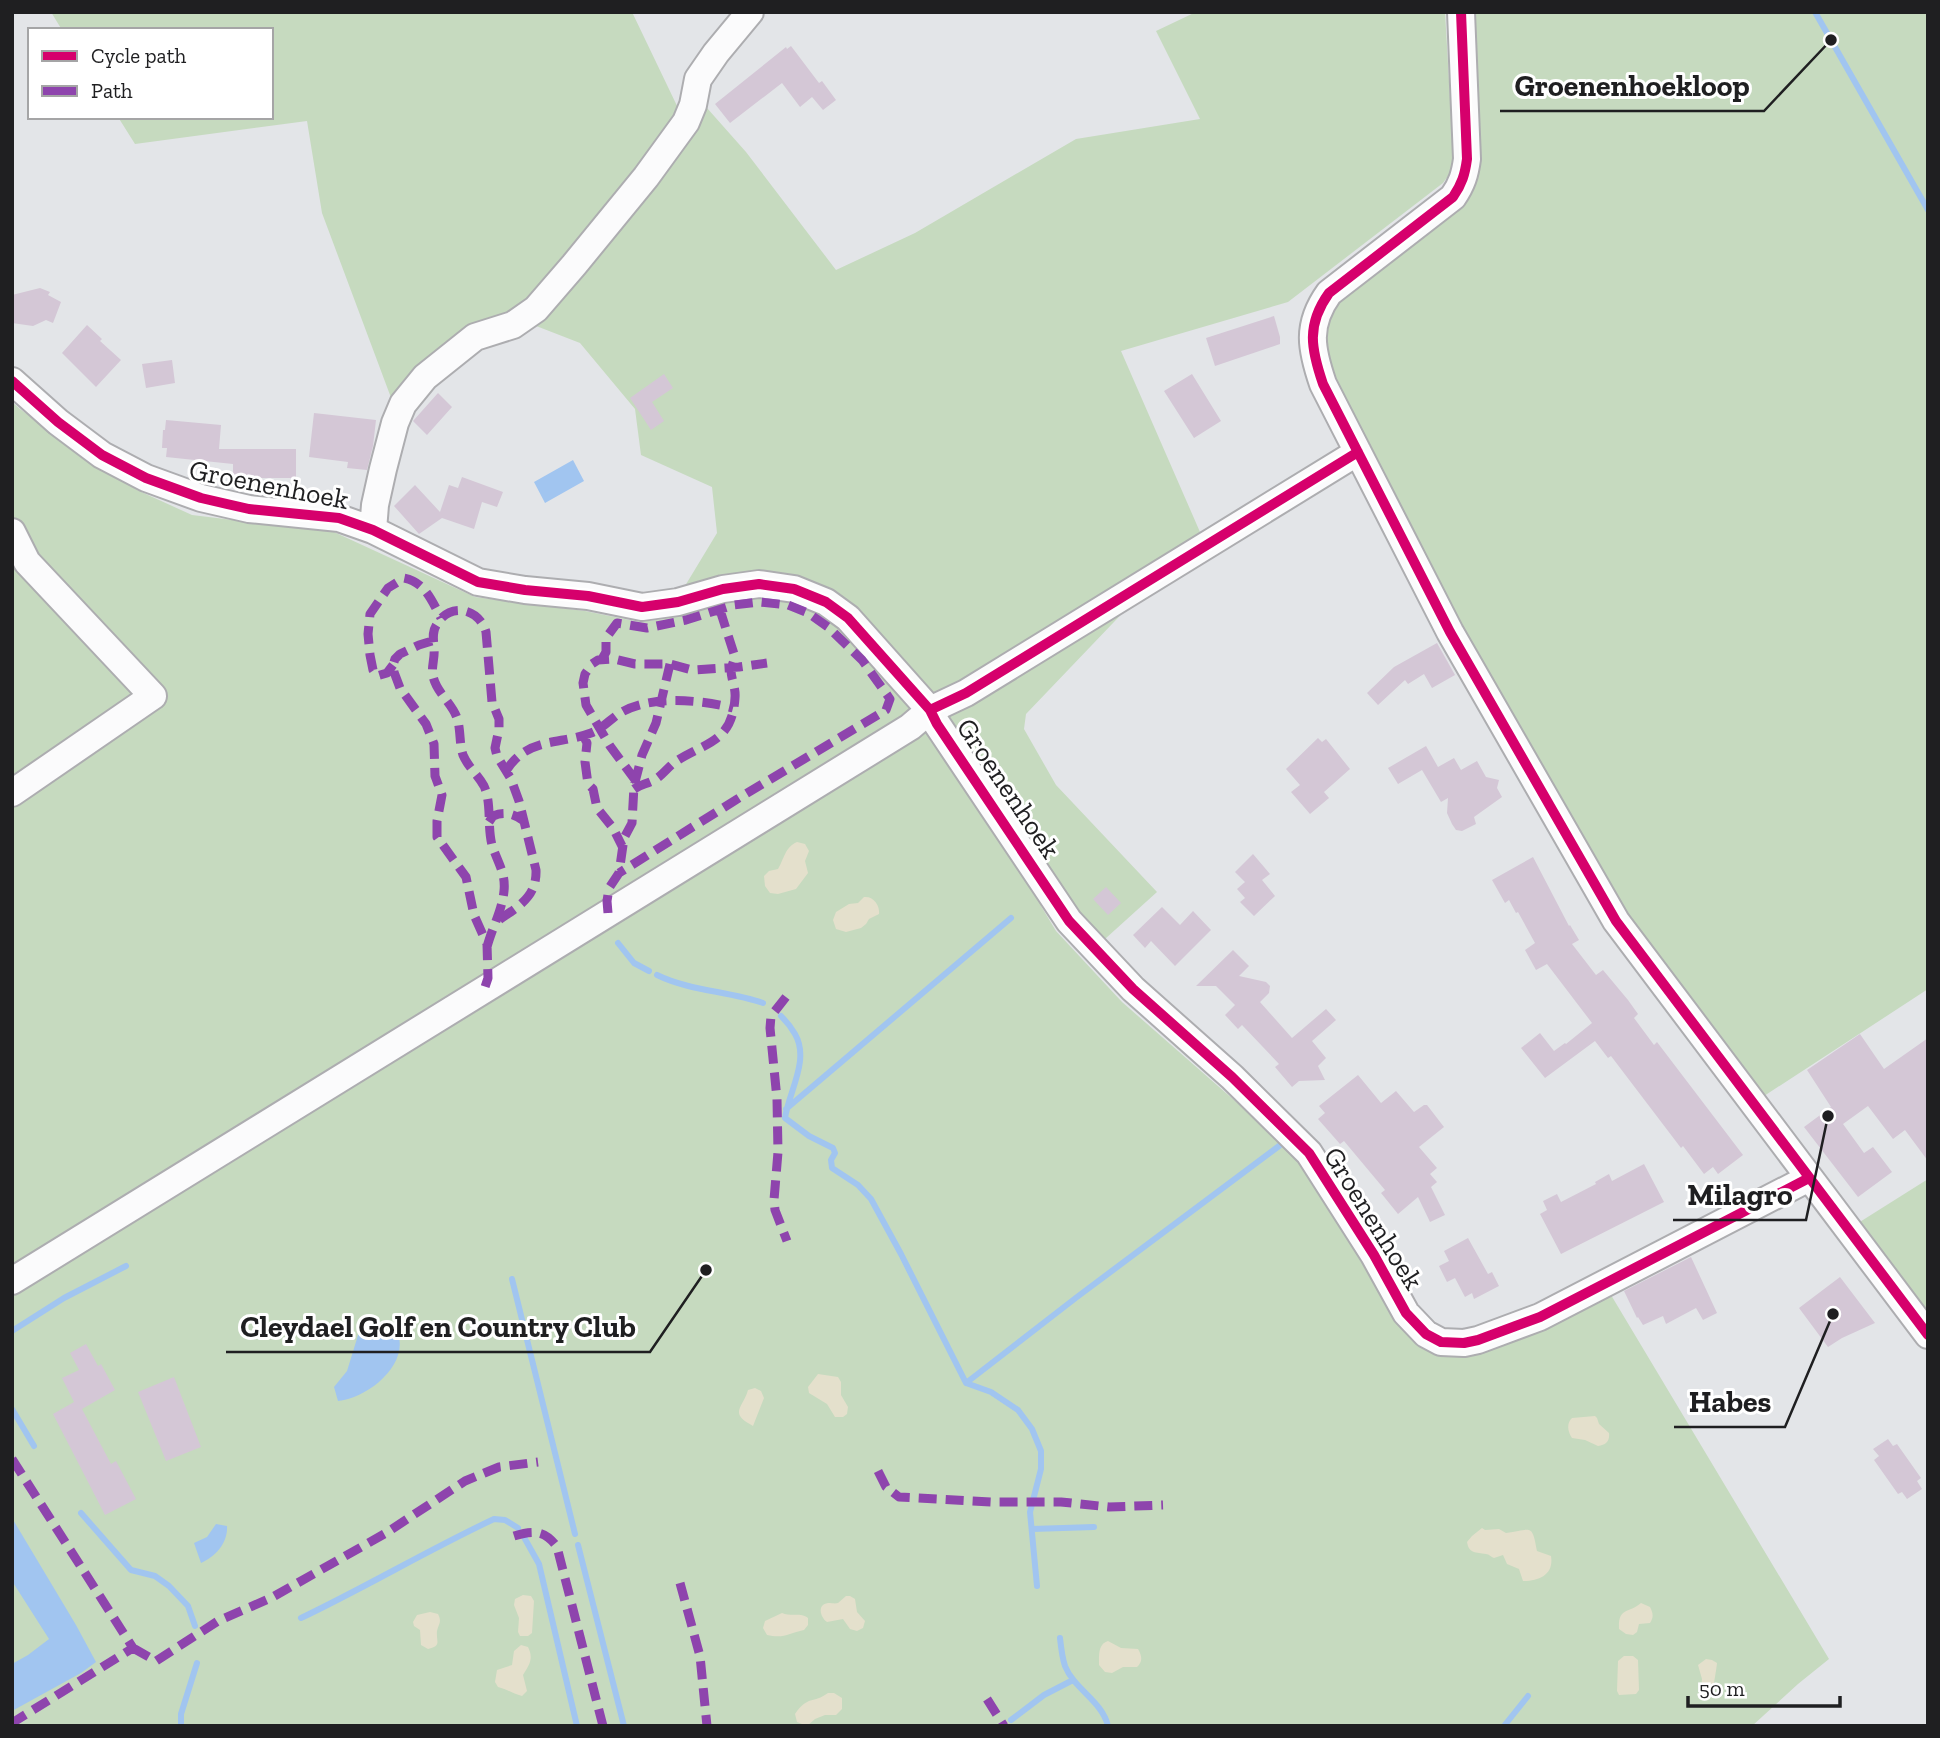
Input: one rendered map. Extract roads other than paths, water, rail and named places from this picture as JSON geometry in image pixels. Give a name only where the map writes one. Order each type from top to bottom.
[{"type":"street","name":"Groenenhoek","points":[[373,530],[383,469],[403,404],[425,377],[475,337],[513,324],[536,309],[646,177],[686,122],[693,105],[698,79],[750,12]]},
{"type":"street","points":[[1461,12],[1467,159],[1461,185],[1453,197],[1329,293],[1318,308],[1314,323],[1314,351],[1323,384],[1450,632],[1616,921],[1928,1335]]},
{"type":"street","name":"Groenenhoek","points":[[18,386],[58,422],[102,455],[146,478],[201,498],[237,506],[339,519],[373,530],[478,582],[588,596],[642,607],[759,584],[794,589],[826,602],[848,618],[930,710],[1069,920],[1133,989],[1232,1077],[1308,1153],[1374,1255],[1406,1313],[1426,1334],[1441,1342],[1464,1343],[1478,1340],[1540,1317],[1809,1178]]},
{"type":"street","name":"Groenenhoek","points":[[930,710],[965,693],[1358,452]]},
{"type":"street","points":[[12,533],[27,562],[153,695],[12,793]]},
{"type":"street","points":[[12,1282],[910,727],[930,710]]},
{"type":"water","points":[[573,460],[584,481],[545,503],[534,482]]},
{"type":"water","points":[[379,1321],[376,1326],[390,1337],[396,1329],[400,1341],[393,1365],[374,1386],[363,1393],[338,1401],[334,1387],[347,1371],[359,1332],[367,1325]]},
{"type":"water","points":[[12,1518],[96,1662],[12,1711],[12,1664],[49,1639],[12,1581]]},
{"type":"water","points":[[216,1524],[227,1526],[225,1538],[216,1553],[201,1563],[194,1543],[207,1537]]},
{"type":"waterway","points":[[1815,12],[1928,210]]},
{"type":"waterway","points":[[786,1109],[1011,918]]},
{"type":"waterway","points":[[618,943],[634,963],[649,971]]},
{"type":"waterway","points":[[657,975],[763,1003]]},
{"type":"waterway","points":[[781,1016],[795,1034],[800,1054],[785,1118],[809,1136],[833,1148],[835,1153],[831,1160],[832,1168],[858,1185],[871,1199],[966,1383],[991,1392],[1018,1410],[1032,1429],[1041,1451],[1041,1469],[1030,1512],[1037,1586]]},
{"type":"waterway","points":[[966,1383],[1279,1146]]},
{"type":"waterway","points":[[12,1331],[64,1298],[126,1266]]},
{"type":"waterway","points":[[512,1279],[575,1534]]},
{"type":"waterway","points":[[12,1409],[34,1446]]},
{"type":"waterway","points":[[81,1513],[131,1570],[155,1576],[169,1586],[188,1606],[195,1626]]},
{"type":"waterway","points":[[301,1618],[494,1519],[505,1520],[518,1528]]},
{"type":"waterway","points":[[1032,1529],[1094,1527]]},
{"type":"waterway","points":[[525,1539],[539,1564],[577,1726]]},
{"type":"waterway","points":[[578,1545],[624,1726]]},
{"type":"waterway","points":[[1060,1638],[1064,1663],[1069,1674],[1100,1709],[1108,1726]]},
{"type":"waterway","points":[[181,1726],[181,1714],[197,1663]]},
{"type":"waterway","points":[[1011,1720],[1044,1695],[1073,1680]]},
{"type":"waterway","points":[[1504,1726],[1528,1696]]},
{"type":"place","name":"Groenenhoekloop","points":[[1831,40]]},
{"type":"place","name":"Milagro","points":[[1828,1116]]},
{"type":"place","name":"Cleydael Golf en Country Club","points":[[706,1270]]},
{"type":"place","name":"Habes","points":[[1833,1314]]}]
